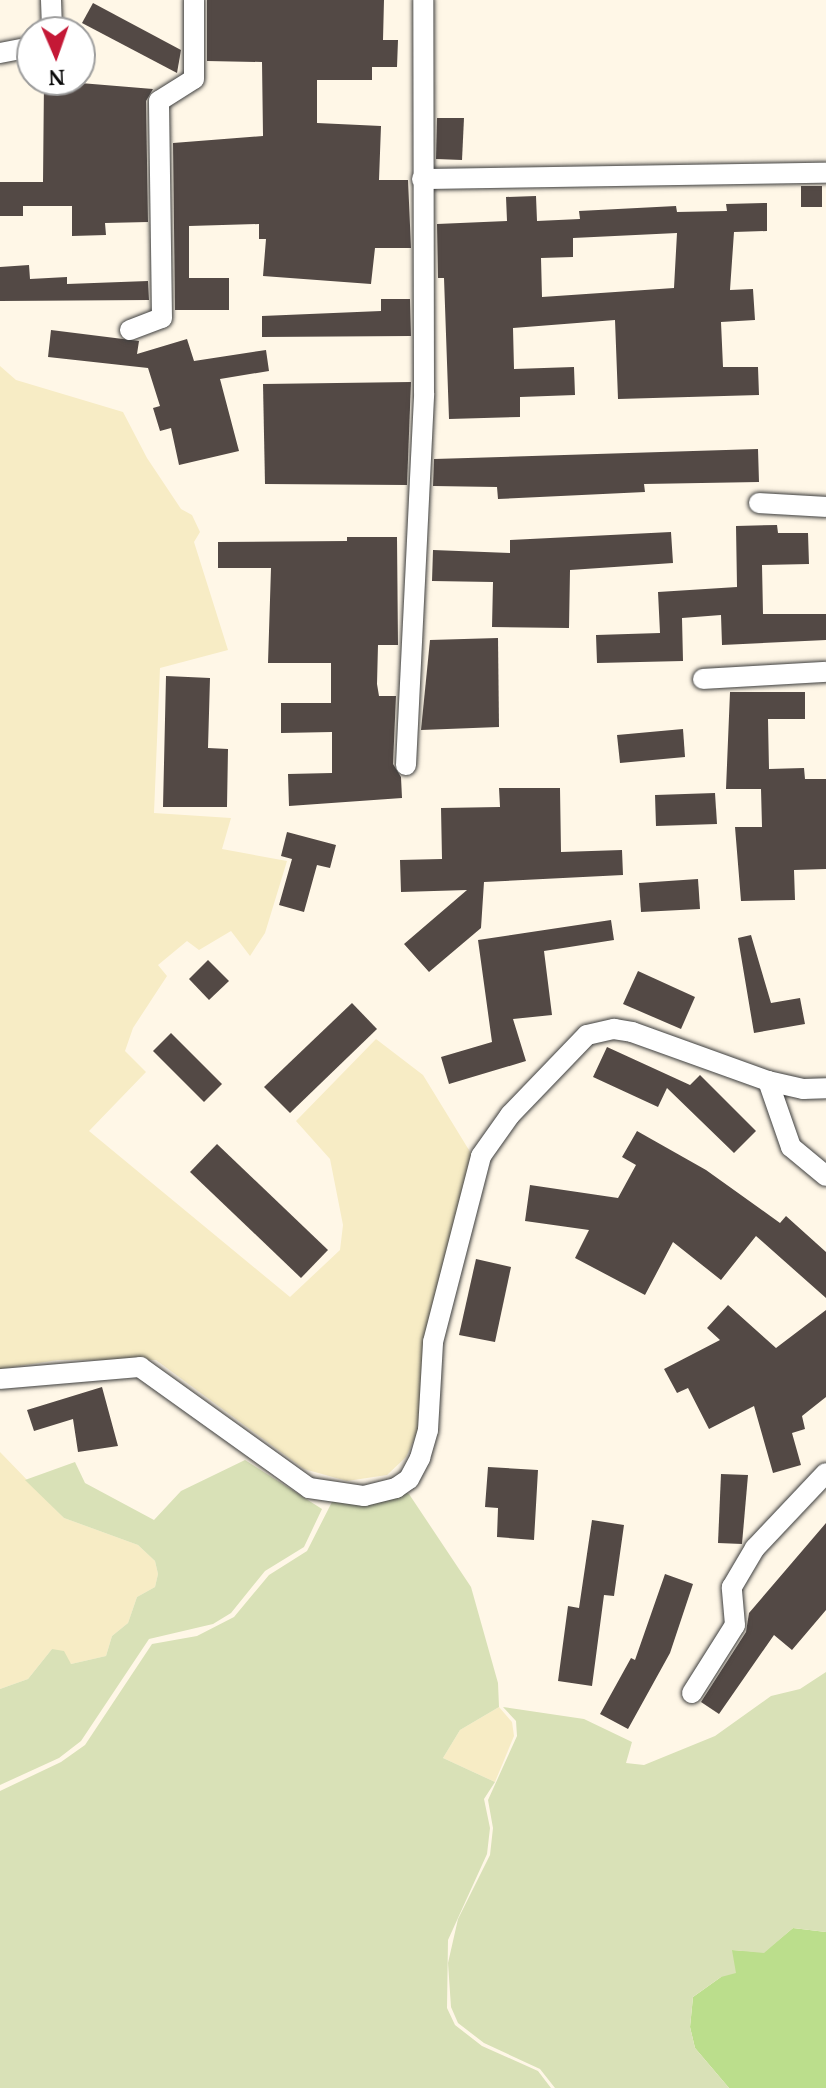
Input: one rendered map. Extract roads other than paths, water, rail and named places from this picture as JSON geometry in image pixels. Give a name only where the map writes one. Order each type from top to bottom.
[{"type":"street","points":[[130,330],[162,318],[159,101],[194,79],[194,0]]},
{"type":"street","points":[[406,765],[420,526],[423,0]]},
{"type":"street","points":[[422,179],[826,173]]},
{"type":"street","points":[[759,503],[826,507]]},
{"type":"street","points":[[703,679],[826,672]]},
{"type":"street","points":[[0,1379],[140,1367],[309,1488],[364,1496],[396,1488],[414,1469],[428,1430],[433,1342],[481,1156],[549,1072],[587,1035],[614,1029],[768,1081],[803,1089],[826,1088]]},
{"type":"street","points":[[768,1081],[791,1147],[826,1176]]},
{"type":"street","points":[[692,1693],[735,1625],[732,1587],[755,1548],[826,1473]]}]
